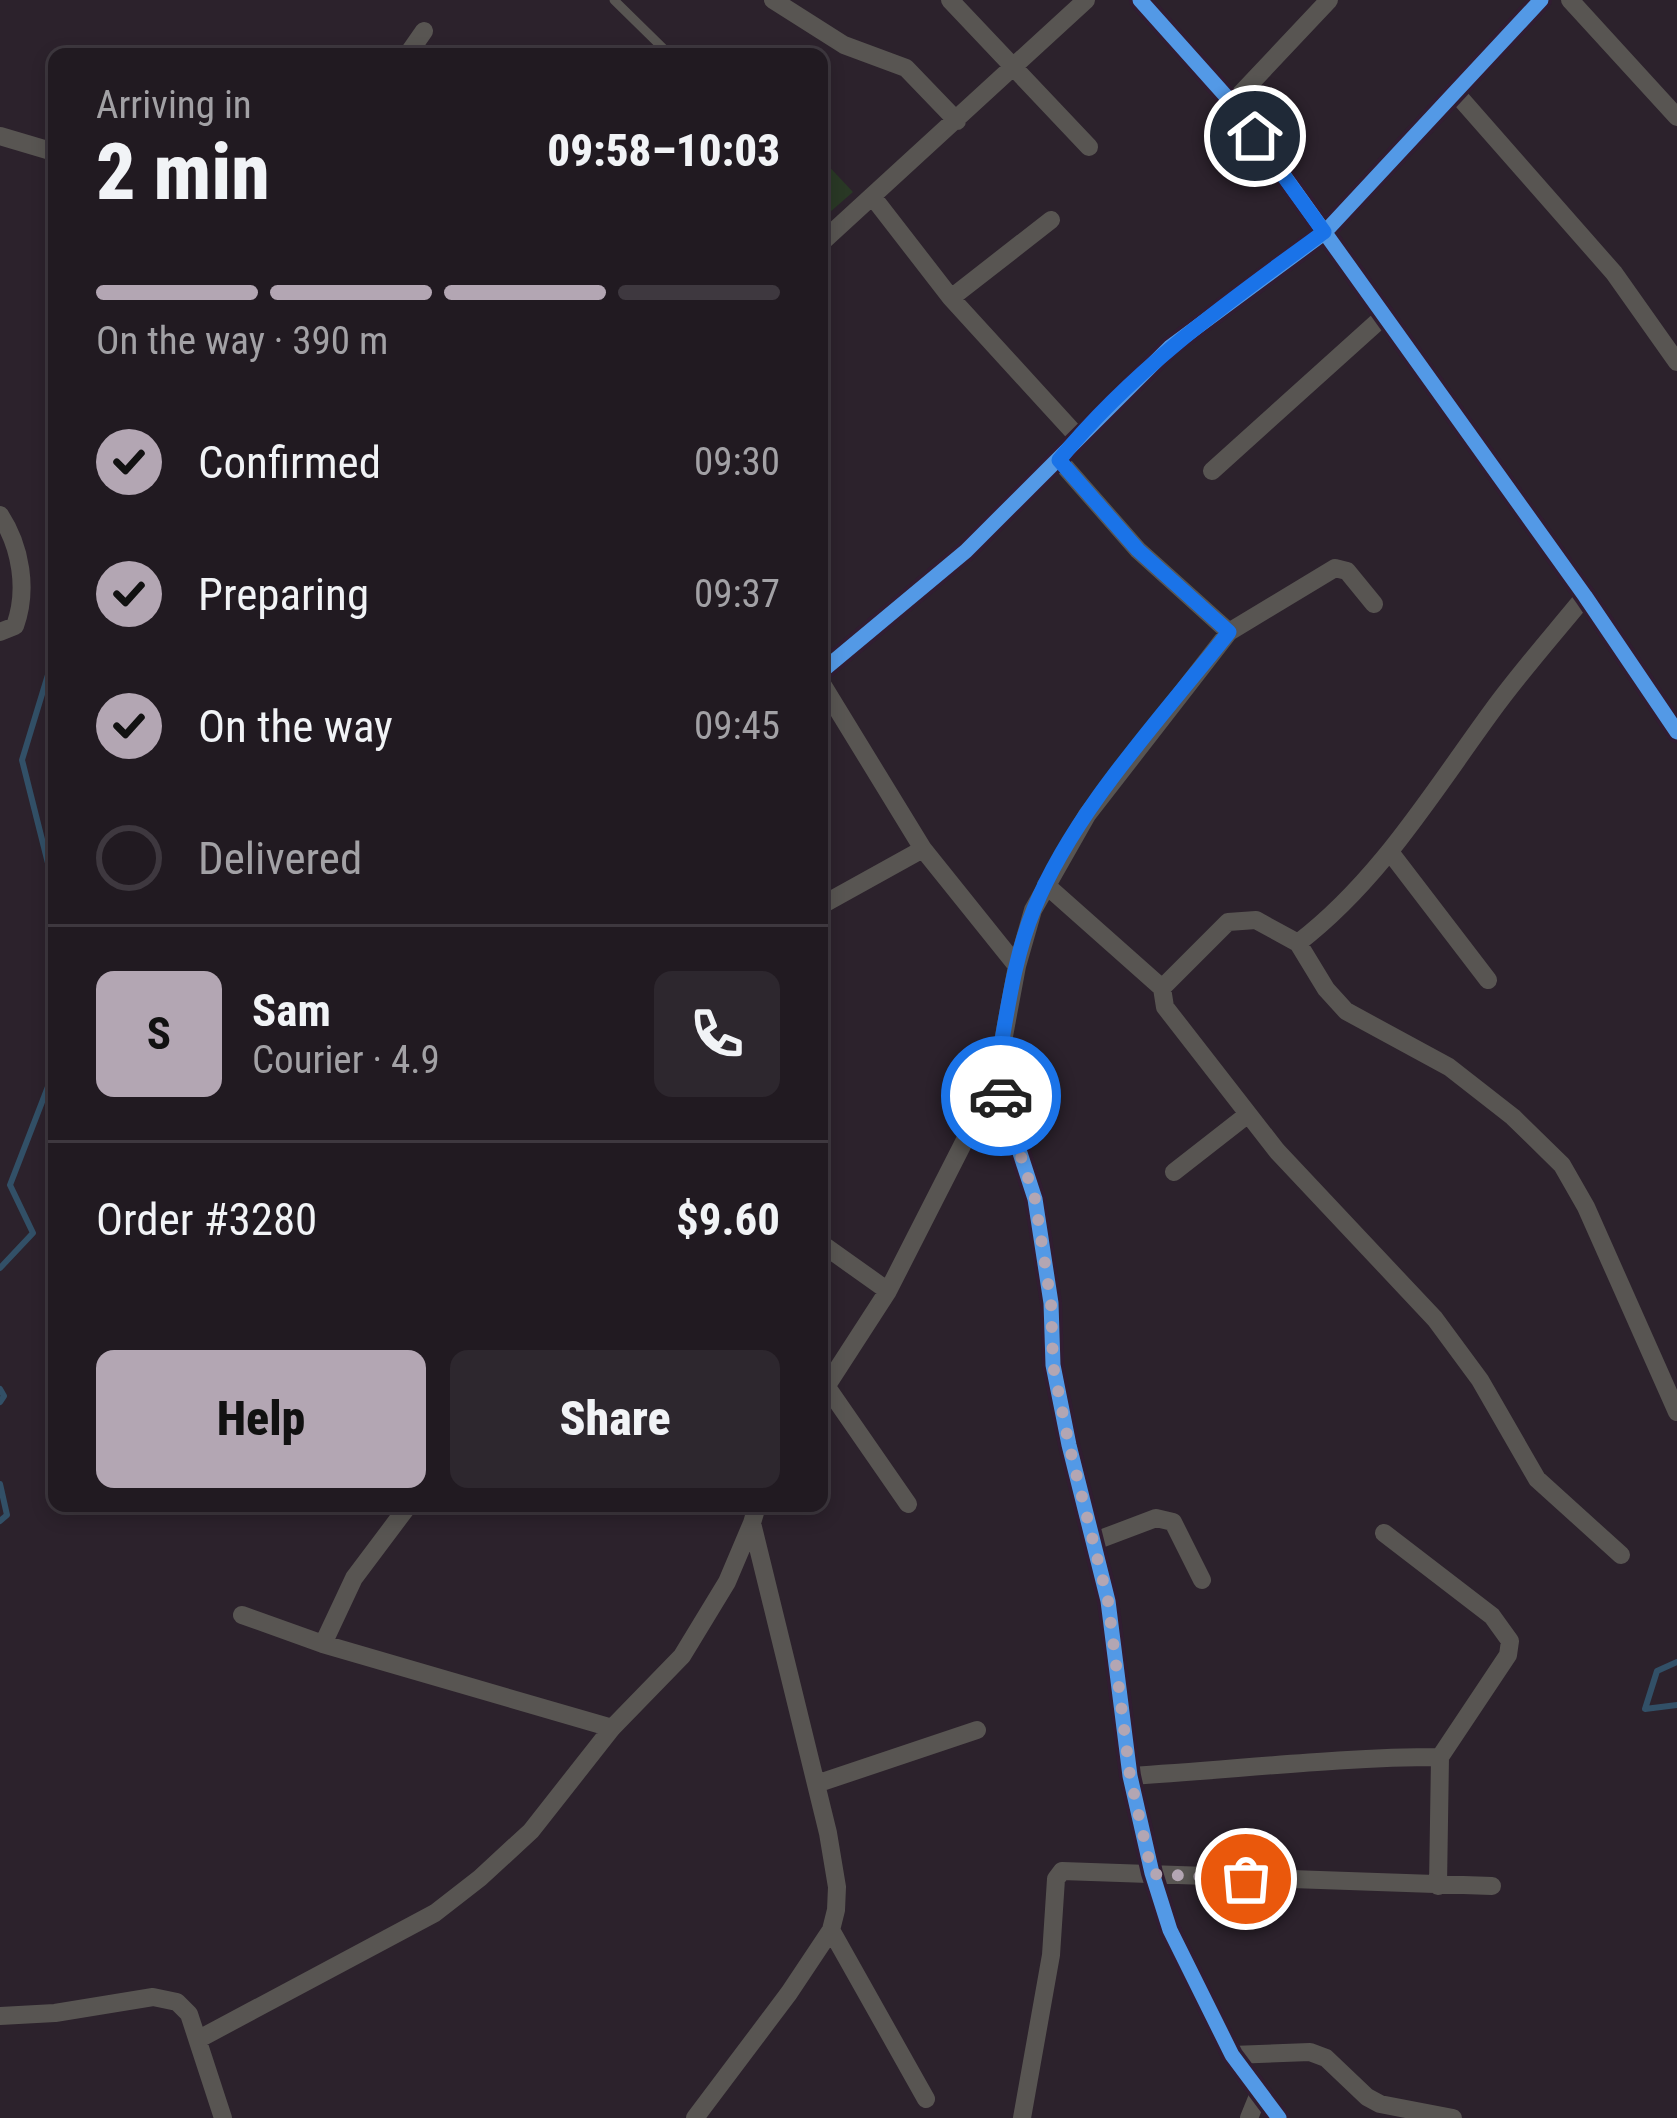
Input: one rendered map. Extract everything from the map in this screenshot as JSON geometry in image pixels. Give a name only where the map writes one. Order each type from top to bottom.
[{"type":"street","points":[[773,0],[844,45],[906,68],[957,121]]},
{"type":"street","points":[[950,0],[1089,147]]},
{"type":"street","points":[[828,236],[1086,0]]},
{"type":"street","points":[[1140,0],[1232,103],[1677,732]]},
{"type":"street","points":[[1232,103],[1329,0]]},
{"type":"street","points":[[828,666],[965,551],[1170,347],[1324,232],[1541,0]]},
{"type":"street","points":[[1577,2],[1677,117]]},
{"type":"street","points":[[413,48],[424,31]]},
{"type":"street","points":[[1454,91],[1614,273],[1677,362]]},
{"type":"street","points":[[0,136],[48,150]]},
{"type":"street","points":[[872,196],[951,298],[1078,437]]},
{"type":"street","points":[[951,298],[1051,220]]},
{"type":"street","points":[[1212,471],[1384,316]]},
{"type":"street","points":[[1059,460],[1138,550],[1229,632]]},
{"type":"street","points":[[0,515],[21,567],[19,617],[15,626],[0,632]]},
{"type":"street","points":[[828,1384],[888,1292],[995,1079],[1033,910],[1113,777],[1229,632],[1335,568],[1347,571],[1374,604]]},
{"type":"street","points":[[1298,943],[1352,897],[1390,852],[1496,706],[1585,596]]},
{"type":"street","points":[[828,693],[923,849],[1017,967]]},
{"type":"street","points":[[828,718],[840,710]]},
{"type":"street","points":[[828,902],[923,849]]},
{"type":"street","points":[[1390,852],[1488,980]]},
{"type":"street","points":[[1046,885],[1162,988],[1165,1007],[1247,1115],[1435,1319],[1480,1379],[1537,1479],[1621,1556]]},
{"type":"street","points":[[1162,988],[1228,922],[1256,920],[1298,943],[1346,1010],[1449,1067],[1513,1117],[1562,1165],[1586,1207],[1677,1412]]},
{"type":"street","points":[[995,1079],[1035,1199],[1051,1303],[1053,1365],[1108,1601],[1130,1776],[1152,1874],[1170,1930],[1232,2055],[1279,2118]]},
{"type":"street","points":[[1174,1172],[1247,1115]]},
{"type":"street","points":[[828,1248],[888,1292]]},
{"type":"street","points":[[828,1395],[908,1504]]},
{"type":"street","points":[[323,1644],[354,1579],[404,1512]]},
{"type":"street","points":[[199,2039],[450,1901],[531,1831],[612,1728],[682,1657],[704,1625],[754,1514]]},
{"type":"street","points":[[695,2118],[831,1930],[837,1887],[754,1514]]},
{"type":"street","points":[[1095,1541],[1156,1518],[1173,1522],[1202,1580]]},
{"type":"street","points":[[1384,1533],[1492,1616],[1510,1641],[1508,1655],[1440,1756],[1438,1886]]},
{"type":"street","points":[[242,1615],[323,1644],[612,1728]]},
{"type":"street","points":[[816,1784],[976,1730]]},
{"type":"street","points":[[1130,1776],[1206,1773],[1342,1757],[1440,1756]]},
{"type":"street","points":[[1022,2118],[1045,1995],[1056,1877],[1062,1871],[1492,1886]]},
{"type":"street","points":[[831,1930],[926,2098]]},
{"type":"street","points":[[0,2016],[165,1998],[177,2002],[189,2014],[199,2039],[223,2118]]},
{"type":"street","points":[[1232,2055],[1310,2051],[1326,2058],[1380,2104],[1453,2118]]},
{"type":"street","points":[[1249,2118],[1261,2091]]},
{"type":"lane","points":[[614,0],[663,48]]},
{"type":"green space","points":[[828,165],[853,192],[828,214]]},
{"type":"waterway","points":[[48,675],[22,760],[48,863]]},
{"type":"waterway","points":[[0,1268],[33,1233],[10,1185],[48,1087]]},
{"type":"waterway","points":[[0,1389],[4,1396],[0,1402]]},
{"type":"waterway","points":[[0,1484],[7,1515],[0,1521]]},
{"type":"waterway","points":[[1677,1662],[1657,1671],[1645,1709],[1677,1705]]},
{"type":"cycle path","points":[[1140,0],[1232,103],[1677,732]]},
{"type":"cycle path","points":[[828,666],[966,551],[1170,347],[1324,233],[1541,0]]},
{"type":"cycle path","points":[[996,1079],[1035,1199],[1051,1303],[1053,1365],[1108,1601],[1130,1776],[1152,1873],[1170,1930],[1232,2055],[1279,2118]]},
{"type":"way so far","points":[[1001,1096],[1035,1199],[1051,1303],[1053,1365],[1108,1601],[1130,1776],[1152,1874],[1246,1879]]},
{"type":"route","points":[[1001,1096],[995,1079],[1033,910],[1113,777],[1229,632],[1138,550],[1059,460],[1170,347],[1324,232],[1255,136]]}]
